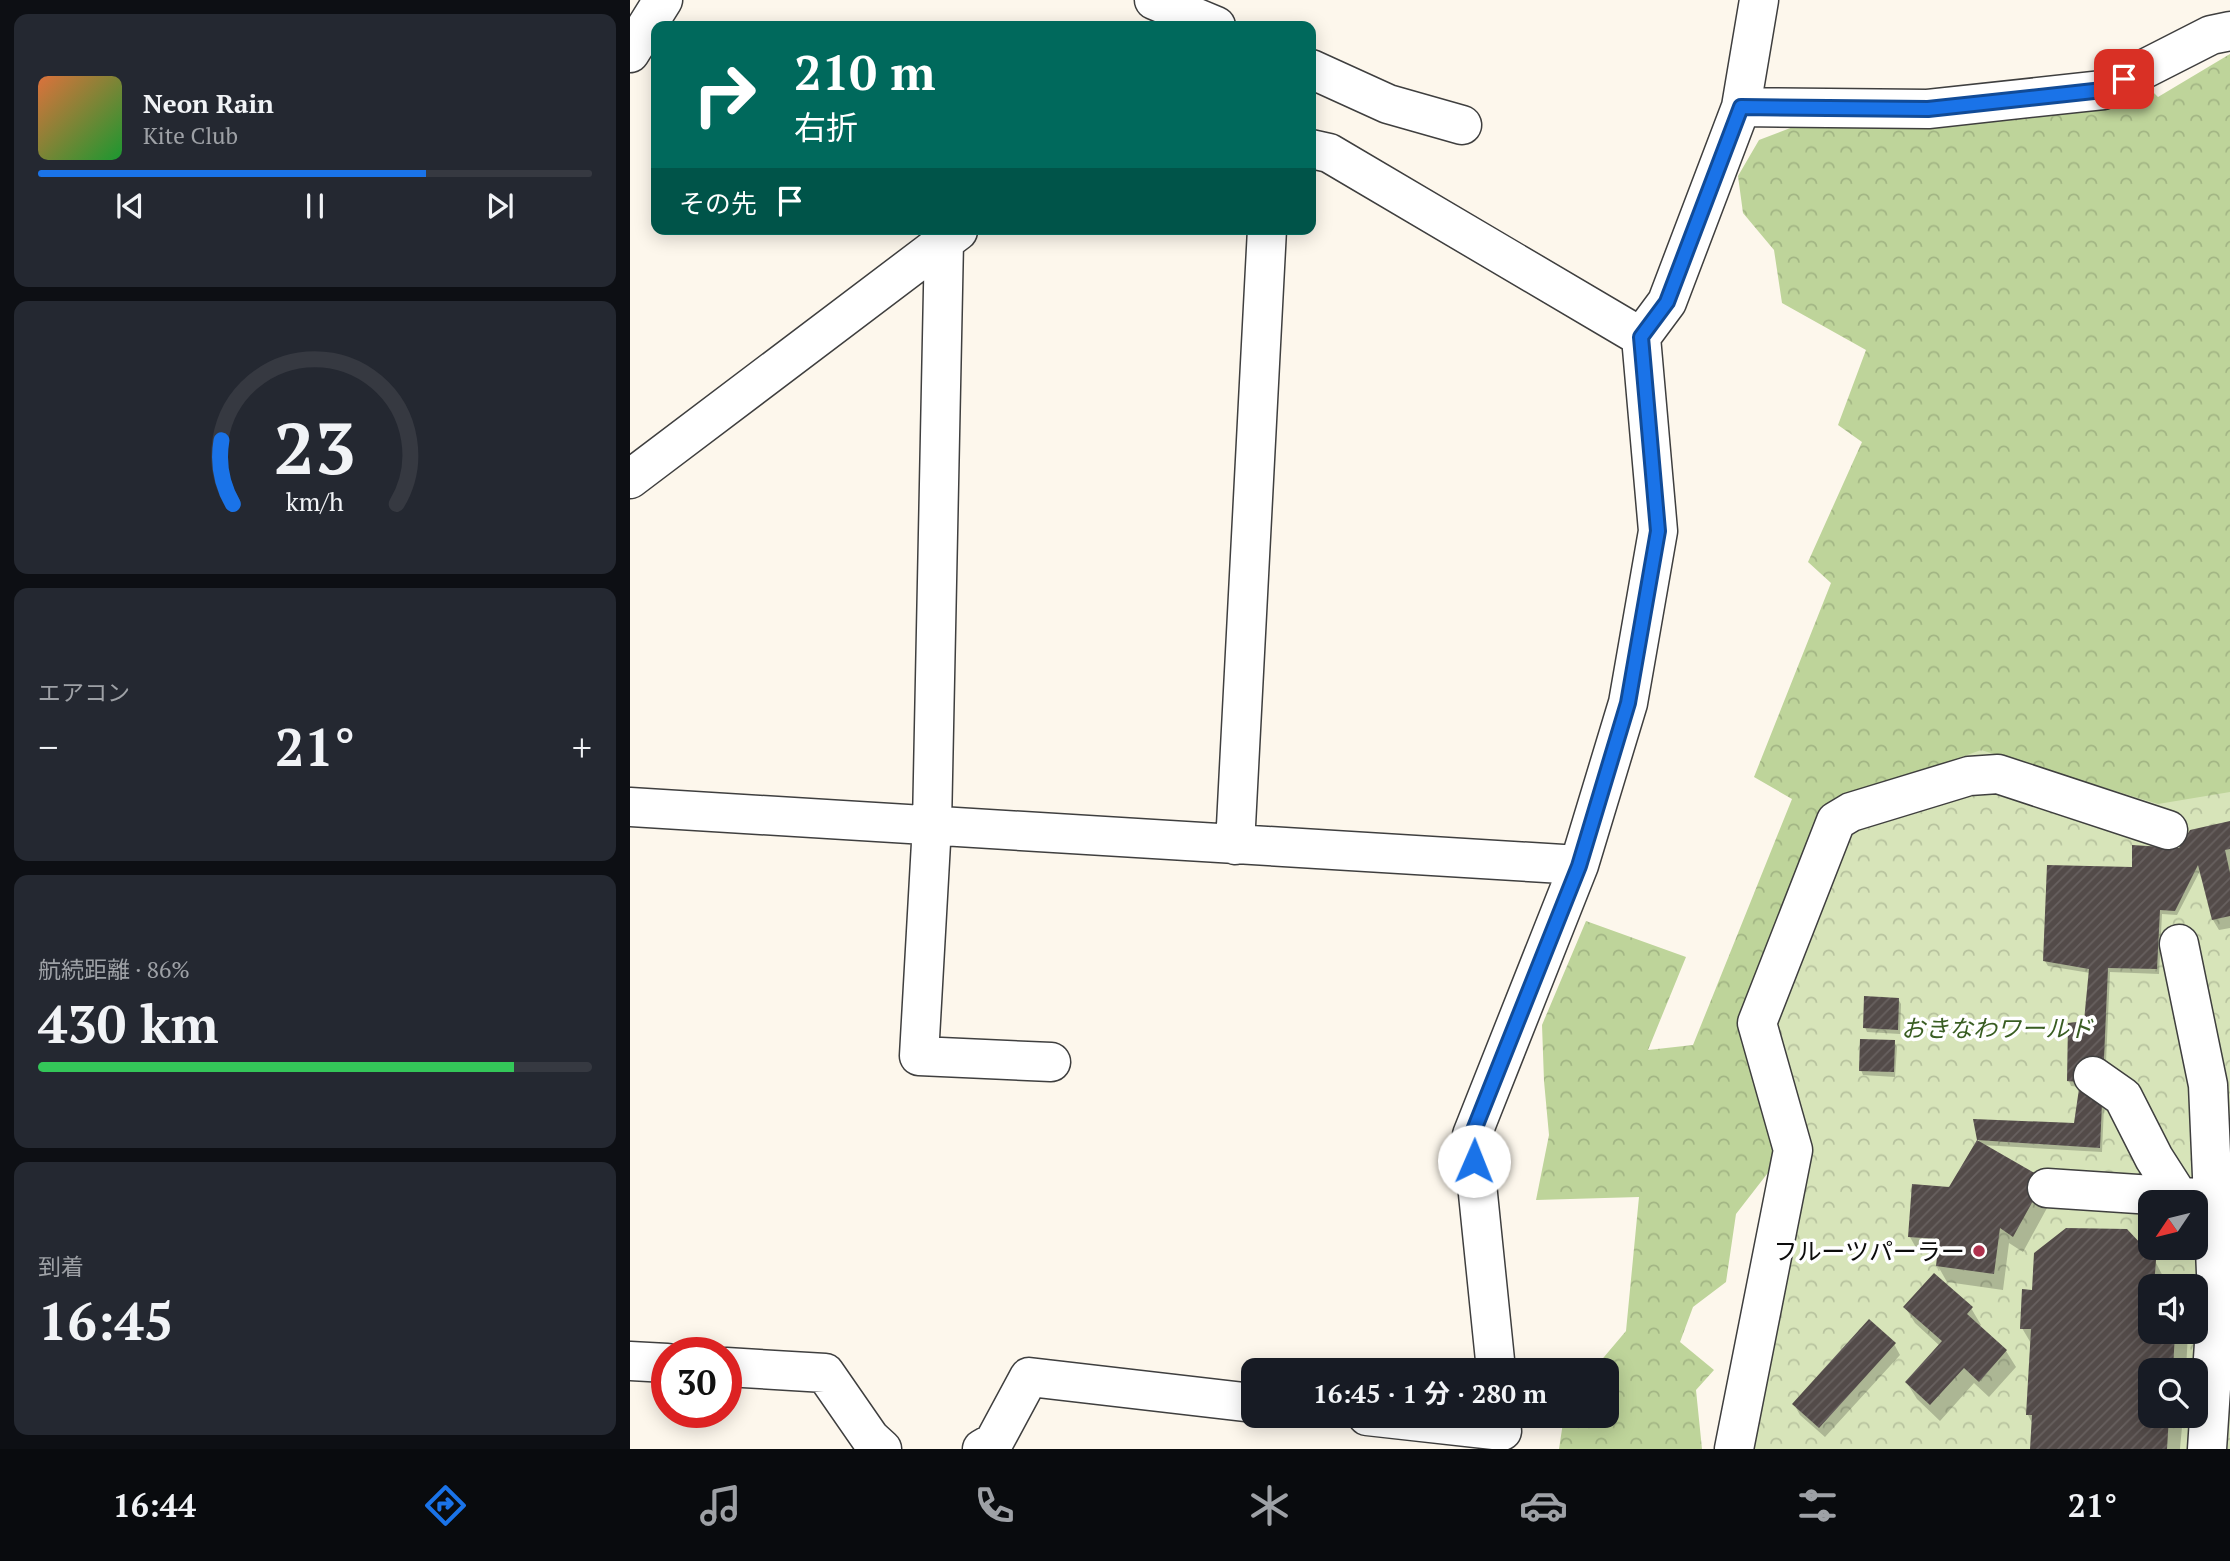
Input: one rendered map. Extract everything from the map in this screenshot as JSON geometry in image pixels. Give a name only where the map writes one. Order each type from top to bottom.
[{"type":"street","points":[[630,53],[663,0]]},
{"type":"street","points":[[1154,0],[1204,21]]},
{"type":"street","points":[[1495,1358],[1472,1135],[1579,866],[1628,703],[1658,531],[1641,337],[1667,302],[1741,107],[1759,0]]},
{"type":"street","points":[[1741,107],[1928,109],[2103,90],[2211,35],[2230,31]]},
{"type":"street","points":[[1316,71],[1388,104],[1462,125]]},
{"type":"street","points":[[1316,150],[1329,153],[1641,337]]},
{"type":"street","points":[[630,479],[952,235]]},
{"type":"street","points":[[952,235],[932,825],[919,1056],[1051,1062]]},
{"type":"street","points":[[1236,845],[1267,235]]},
{"type":"street","points":[[1734,1449],[1793,1150],[1757,1023],[1836,821],[1851,812],[1969,776],[1998,774],[2168,830]]},
{"type":"street","points":[[630,807],[1579,866]]},
{"type":"street","points":[[2179,944],[2208,1085],[2197,1190]]},
{"type":"street","points":[[2093,1076],[2123,1097],[2154,1158],[2188,1190]]},
{"type":"street","points":[[2047,1188],[2138,1194]]},
{"type":"street","points":[[2207,1449],[2217,1298],[2208,1255]]},
{"type":"street","points":[[630,1361],[651,1362]]},
{"type":"street","points":[[742,1368],[825,1373],[870,1438],[882,1449]]},
{"type":"street","points":[[982,1449],[994,1442],[1029,1377],[1241,1402]]},
{"type":"street","points":[[1469,1428],[1503,1432]]},
{"type":"green space","points":[[2230,54],[2230,809],[1781,1156],[1736,1214],[1726,1282],[1693,1307],[1680,1342],[1714,1370],[1696,1390],[1702,1449],[1559,1449],[1562,1428],[1619,1428],[1619,1358],[1603,1358],[1626,1331],[1639,1197],[1536,1200],[1549,1135],[1542,1025],[1586,921],[1686,957],[1648,1050],[1693,1045],[1792,799],[1754,777],[1831,583],[1808,562],[1862,442],[1838,425],[1866,350],[1782,303],[1774,250],[1743,213],[1738,176],[1759,140],[1798,125],[1914,129],[2145,84],[2158,97]]},
{"type":"green space","name":"おきなわワールド","points":[[1981,750],[2158,804],[2230,792],[2230,1449],[1721,1449],[1786,1152],[1751,1020],[1832,804]]},
{"type":"building","points":[[2230,821],[2230,849],[2225,850],[2230,873],[2230,916],[2212,920],[2198,865],[2175,911],[2160,910],[2157,969],[2108,968],[2100,1148],[1977,1140],[1973,1119],[2074,1123],[2080,1082],[2067,1081],[2068,1023],[2084,1021],[2089,969],[2043,961],[2047,865],[2132,867],[2132,845],[2179,848],[2190,830]]},
{"type":"building","points":[[1864,996],[1899,998],[1898,1030],[1863,1028]]},
{"type":"building","points":[[1860,1039],[1895,1040],[1894,1072],[1859,1071]]},
{"type":"building","points":[[1977,1140],[2045,1179],[2013,1237],[2000,1228],[1994,1274],[1936,1266],[1939,1239],[1908,1237],[1912,1184],[1949,1187]]},
{"type":"building","points":[[2066,1228],[2127,1229],[2138,1241],[2138,1260],[2156,1260],[2155,1274],[2138,1274],[2138,1344],[2174,1344],[2174,1358],[2138,1358],[2138,1428],[2168,1428],[2167,1449],[2030,1449],[2032,1415],[2026,1415],[2031,1329],[2020,1329],[2022,1289],[2032,1290],[2034,1253]]},
{"type":"building","points":[[1934,1273],[1973,1307],[1967,1314],[2007,1350],[1979,1382],[1964,1368],[1930,1405],[1905,1382],[1942,1341],[1903,1307]]},
{"type":"building","points":[[1869,1319],[1896,1343],[1819,1428],[1792,1404]]},
{"type":"place","name":"フルーツパーラー","points":[[1979,1251]]},
{"type":"route","points":[[1474,1161],[1472,1135],[1579,866],[1628,703],[1658,531],[1641,337],[1667,302],[1741,107],[1928,109],[2103,90],[2124,79]]}]
